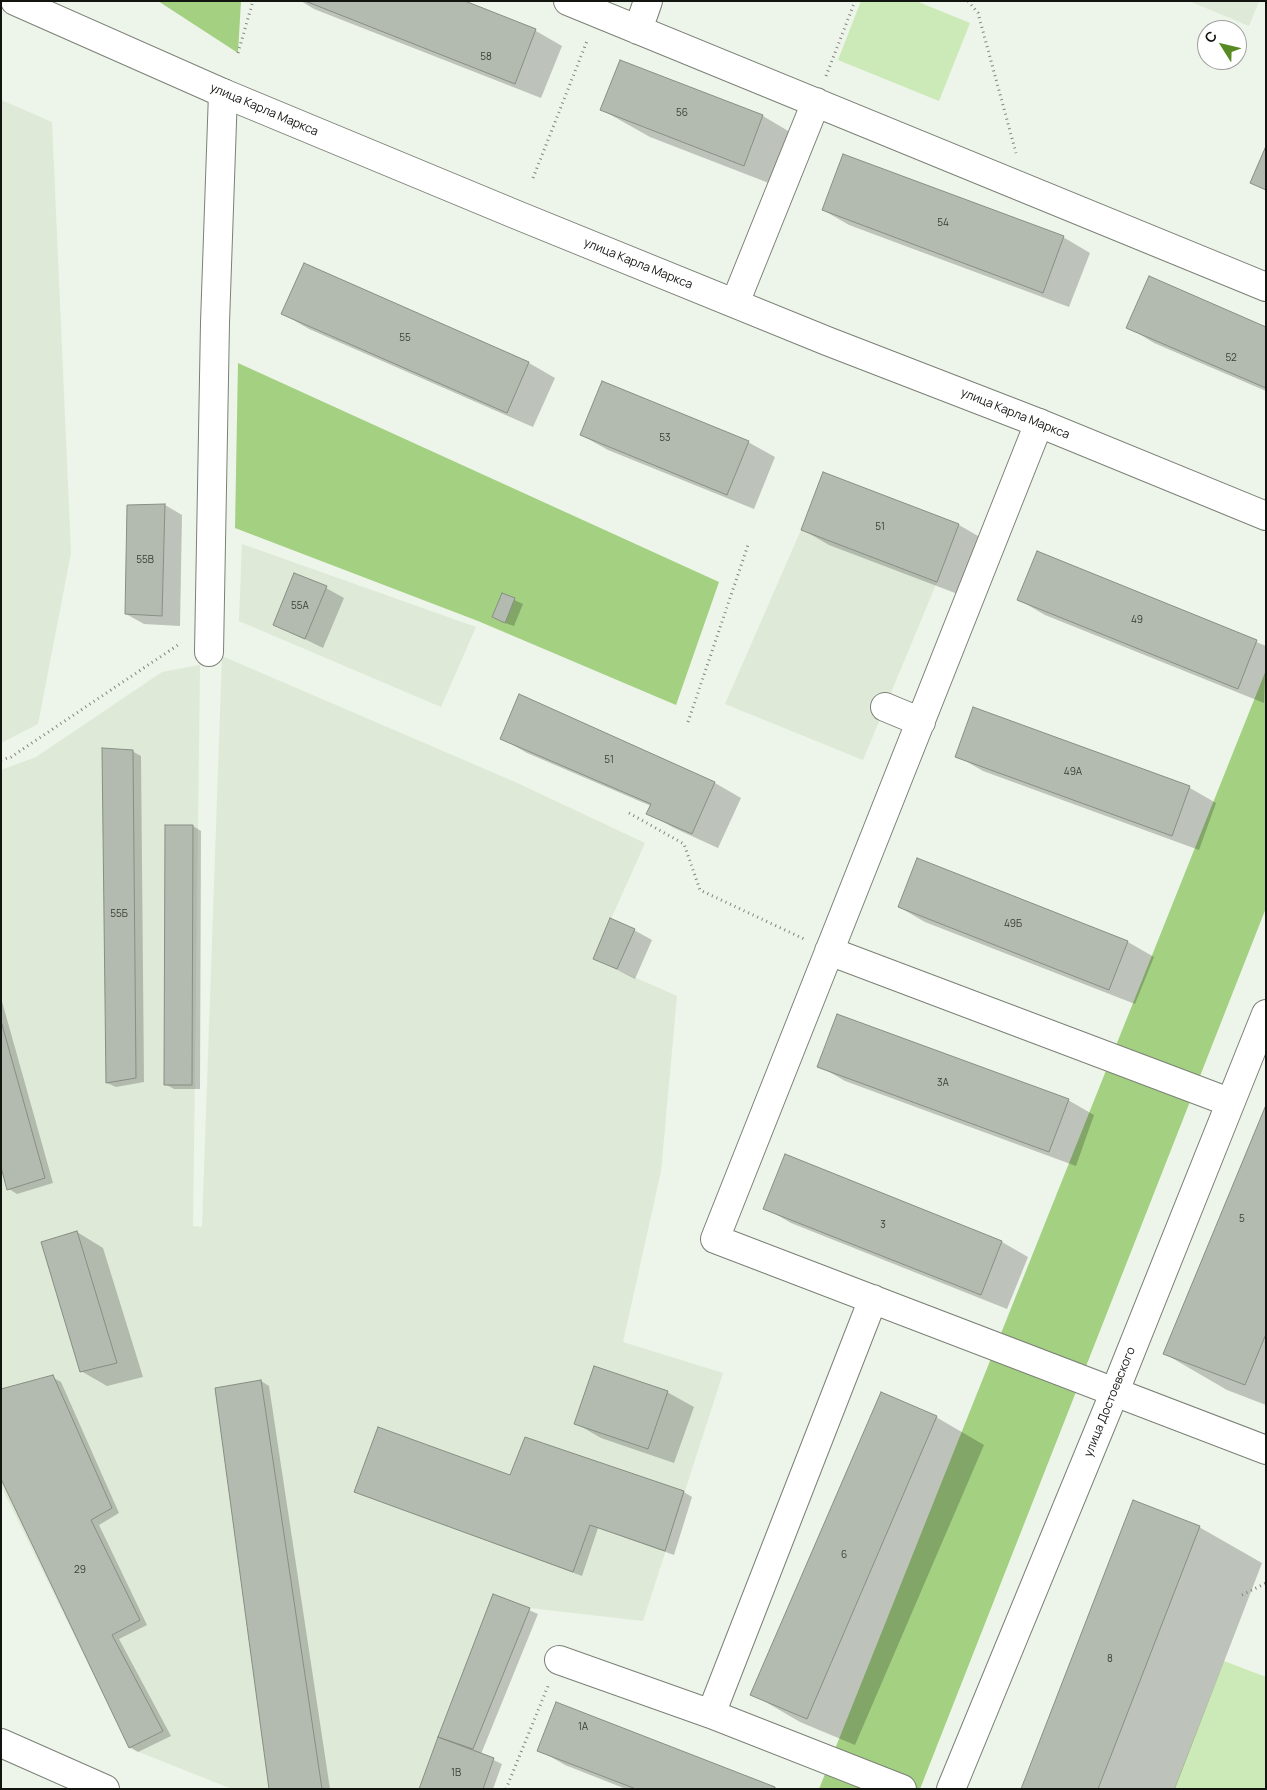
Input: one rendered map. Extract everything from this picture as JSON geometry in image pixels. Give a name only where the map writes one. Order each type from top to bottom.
[{"type":"main road","name":"улица Карла Маркса","points":[[15,1],[223,93],[735,303],[1040,423],[1266,516]]},
{"type":"main road","points":[[568,1],[1266,286]]},
{"type":"main road","points":[[638,30],[648,1]]},
{"type":"main road","points":[[209,652],[215,323],[223,93]]},
{"type":"main road","points":[[735,303],[816,102]]},
{"type":"main road","points":[[1040,423],[715,1238],[1266,1450]]},
{"type":"main road","points":[[885,707],[921,722]]},
{"type":"main road","points":[[829,951],[1229,1102]]},
{"type":"main road","name":"улица Достоевского","points":[[951,1789],[1115,1391],[1229,1102],[1266,1014]]},
{"type":"main road","points":[[711,1714],[873,1299]]},
{"type":"main road","points":[[558,1660],[711,1714],[902,1789]]},
{"type":"main road","points":[[1,1743],[105,1789]]},
{"type":"path","points":[[238,53],[253,1]]},
{"type":"path","points":[[816,102],[855,1]]},
{"type":"path","points":[[968,1],[978,13],[1026,187]]},
{"type":"path","points":[[534,178],[598,14]]},
{"type":"path","points":[[688,722],[748,545]]},
{"type":"path","points":[[1,760],[10,757],[210,624]]},
{"type":"path","points":[[629,813],[684,844],[700,890],[829,951]]},
{"type":"path","points":[[1242,1595],[1266,1583]]},
{"type":"path","points":[[506,1789],[558,1660]]},
{"type":"shaded area","points":[[1189,1],[1259,1],[1249,26],[1247,25],[1247,20],[1235,20]]},
{"type":"shaded area","points":[[1,100],[52,122],[71,553],[38,724],[1,743]]},
{"type":"shaded area","points":[[801,530],[937,582],[863,760],[725,704]]},
{"type":"shaded area","points":[[242,544],[476,627],[441,707],[239,621]]},
{"type":"shaded area","points":[[222,656],[515,782],[645,843],[593,959],[677,996],[661,1171],[623,1342],[723,1373],[643,1621],[530,1608],[473,1749],[494,1758],[483,1789],[232,1789],[129,1748],[1,1486],[1,770],[36,757],[162,672],[200,665],[193,1226],[202,1227]]},
{"type":"green space","points":[[158,1],[241,1],[238,53]]},
{"type":"green space","points":[[861,1],[916,1],[970,23],[939,101],[838,60]]},
{"type":"green space","points":[[238,363],[719,582],[676,705],[478,621],[235,528]]},
{"type":"green space","points":[[1266,670],[1266,908],[920,1789],[819,1789]]},
{"type":"green space","points":[[1224,1661],[1266,1677],[1266,1789],[1174,1789]]},
{"type":"building","points":[[305,1],[465,1],[536,29],[515,84]]},
{"type":"building","points":[[620,60],[763,115],[744,166],[600,110]]},
{"type":"building","points":[[1266,146],[1266,190],[1250,183]]},
{"type":"building","points":[[843,154],[1064,236],[1043,293],[822,210]]},
{"type":"building","points":[[304,263],[529,362],[507,413],[281,314]]},
{"type":"building","points":[[1149,276],[1266,327],[1266,388],[1126,328]]},
{"type":"building","points":[[602,381],[749,441],[727,495],[580,435]]},
{"type":"building","points":[[823,472],[959,524],[937,582],[801,530]]},
{"type":"building","points":[[165,504],[162,616],[125,614],[127,505]]},
{"type":"building","points":[[1037,551],[1257,640],[1238,689],[1017,600]]},
{"type":"building","points":[[294,573],[327,586],[305,639],[273,625]]},
{"type":"building","points":[[502,593],[515,598],[505,623],[492,617]]},
{"type":"building","points":[[519,694],[715,782],[692,834],[646,814],[651,804],[500,739]]},
{"type":"building","points":[[973,707],[1190,786],[1172,836],[955,757]]},
{"type":"building","points":[[102,748],[133,750],[136,1078],[106,1083]]},
{"type":"building","points":[[165,825],[193,825],[192,1085],[164,1085]]},
{"type":"building","points":[[917,858],[1128,941],[1109,990],[898,907]]},
{"type":"building","points":[[610,918],[635,929],[617,969],[593,959]]},
{"type":"building","points":[[837,1014],[1069,1099],[1049,1152],[817,1067]]},
{"type":"building","points":[[1,1021],[45,1178],[7,1190],[1,1167]]},
{"type":"building","points":[[1266,1105],[1266,1334],[1245,1385],[1163,1354]]},
{"type":"building","points":[[785,1154],[1002,1241],[981,1295],[763,1209]]},
{"type":"building","points":[[77,1231],[117,1363],[80,1372],[41,1242]]},
{"type":"building","points":[[594,1366],[668,1391],[648,1449],[574,1424]]},
{"type":"building","points":[[53,1375],[112,1508],[91,1520],[140,1620],[112,1635],[163,1731],[129,1748],[1,1479],[1,1389]]},
{"type":"building","points":[[261,1380],[322,1789],[269,1789],[215,1388]]},
{"type":"building","points":[[881,1392],[937,1416],[807,1719],[750,1695]]},
{"type":"building","points":[[378,1427],[510,1475],[525,1437],[684,1491],[665,1551],[590,1525],[573,1572],[354,1492]]},
{"type":"building","points":[[1133,1500],[1200,1526],[1098,1789],[1021,1789]]},
{"type":"building","points":[[493,1594],[530,1608],[473,1749],[438,1737]]},
{"type":"building","points":[[556,1702],[775,1787],[775,1789],[636,1789],[537,1751]]},
{"type":"building","points":[[438,1737],[494,1758],[483,1789],[419,1789]]}]
